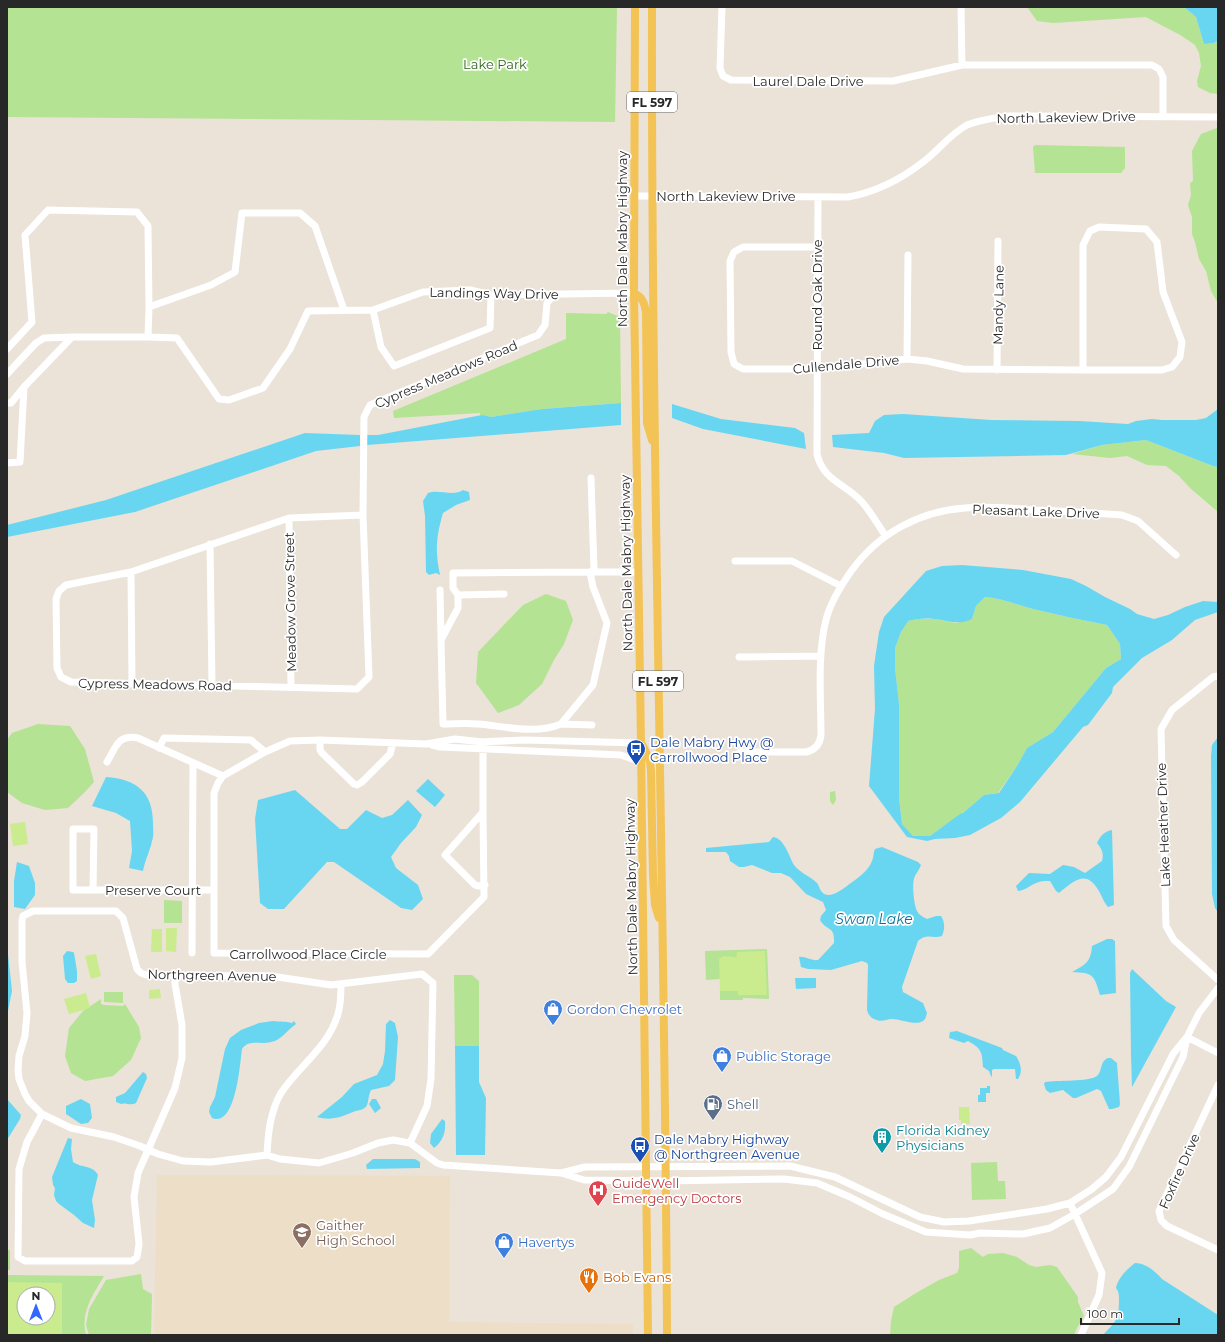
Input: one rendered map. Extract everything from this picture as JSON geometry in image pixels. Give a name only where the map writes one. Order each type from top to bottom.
[{"type":"main road","name":"North Dale Mabry Highway","points":[[635,7],[634,293],[648,1335]]},
{"type":"main road","name":"FL 597","points":[[652,7],[652,196],[666,1166],[667,1335]]},
{"type":"main road","points":[[634,293],[641,297],[644,302],[646,312],[647,423],[655,449]]},
{"type":"main road","points":[[641,743],[650,761],[655,905],[662,926]]},
{"type":"street","name":"Laurel Dale Drive","points":[[722,7],[720,68],[723,76],[731,80],[893,81],[962,65],[1152,65],[1159,69],[1163,77],[1163,117]]},
{"type":"street","points":[[961,7],[962,65]]},
{"type":"street","name":"North Lakeview Drive","points":[[634,196],[848,197],[864,194],[882,188],[923,162],[956,132],[968,125],[988,118],[1009,116],[1218,117]]},
{"type":"street","name":"Round Oak Drive","points":[[818,197],[817,454],[820,464],[827,475],[862,502],[885,535]]},
{"type":"street","points":[[7,350],[32,322],[25,234],[48,210],[137,212],[148,226],[148,337]]},
{"type":"street","points":[[149,307],[211,285],[235,272],[242,213],[300,213],[315,226],[344,310]]},
{"type":"street","name":"Cullendale Drive","points":[[817,247],[743,248],[734,252],[730,261],[731,352],[734,364],[743,369],[817,369],[907,359],[927,361],[963,369],[997,370],[1083,370],[1162,370],[1172,367],[1180,357],[1182,342],[1163,292],[1157,242],[1146,229],[1098,227],[1090,231],[1084,245],[1083,370]]},
{"type":"street","name":"Mandy Lane","points":[[997,370],[998,240]]},
{"type":"street","points":[[907,359],[908,255]]},
{"type":"street","name":"Landings Way Drive","points":[[7,374],[36,343],[44,338],[177,338],[219,399],[229,400],[263,388],[290,349],[308,311],[373,310],[423,292],[470,290],[491,295],[634,293]]},
{"type":"street","points":[[373,310],[381,347],[394,366],[490,328],[491,295]]},
{"type":"street","name":"Cypress Meadows Road","points":[[363,515],[289,518],[131,572],[66,585],[59,591],[56,599],[57,668],[61,677],[71,682],[357,689],[369,677],[363,515],[364,417],[370,405],[538,335],[545,325],[546,303],[554,295]]},
{"type":"street","points":[[7,403],[11,403],[24,387],[72,337]]},
{"type":"street","points":[[7,463],[20,462],[24,387]]},
{"type":"street","points":[[590,572],[594,568],[591,478]]},
{"type":"street","name":"Pleasant Lake Drive","points":[[740,752],[806,752],[818,746],[821,735],[821,656],[826,620],[841,586],[861,558],[885,535],[917,519],[934,513],[965,508],[995,507],[1122,515],[1138,520],[1176,555]]},
{"type":"street","name":"Meadow Grove Street","points":[[289,518],[291,687]]},
{"type":"street","points":[[210,544],[212,685]]},
{"type":"street","points":[[736,561],[792,561],[841,586]]},
{"type":"street","points":[[131,572],[132,684]]},
{"type":"street","points":[[561,724],[593,685],[607,623],[593,587],[590,572]]},
{"type":"street","points":[[441,640],[458,608],[458,595],[453,588],[453,573],[638,572]]},
{"type":"street","points":[[440,590],[443,724],[475,723],[524,729],[551,728],[561,724],[592,725]]},
{"type":"street","points":[[458,595],[504,594]]},
{"type":"street","points":[[739,657],[821,656]]},
{"type":"street","name":"Lake Heather Drive","points":[[1218,676],[1213,677],[1172,710],[1160,729],[1166,926],[1174,940],[1218,980]]},
{"type":"street","points":[[524,729],[525,750]]},
{"type":"street","points":[[107,762],[120,740],[129,736],[138,738],[223,776],[265,752],[290,741],[320,740],[426,744],[455,739],[483,745],[525,750],[621,755],[641,762]]},
{"type":"street","points":[[159,748],[164,738],[252,740],[265,752]]},
{"type":"street","points":[[320,740],[320,750],[322,753],[354,784],[357,785],[362,782],[390,754],[393,743]]},
{"type":"street","points":[[426,744],[440,747],[483,745],[524,740],[641,743]]},
{"type":"street","points":[[578,741],[578,752]]},
{"type":"street","name":"Carrollwood Place Circle","points":[[223,776],[214,793],[214,954],[428,954],[484,896],[483,745]]},
{"type":"street","points":[[192,953],[193,763]]},
{"type":"street","points":[[483,812],[445,855],[475,885],[485,885]]},
{"type":"street","name":"Preserve Court","points":[[93,890],[94,829],[73,829],[73,890],[93,890],[213,890]]},
{"type":"street","name":"Northgreen Avenue","points":[[410,1143],[427,1106],[431,1079],[433,983],[422,974],[331,985],[287,977],[271,976],[146,975],[137,969],[123,918],[116,911],[33,911],[23,916],[22,962],[27,1013],[25,1036],[19,1056],[19,1078],[25,1094],[42,1114],[71,1128],[114,1137],[170,1158],[197,1162],[211,1162],[267,1155],[280,1159],[319,1163],[386,1141],[398,1141],[410,1143],[443,1165],[561,1173],[584,1180],[647,1181]]},
{"type":"street","points":[[42,1114],[27,1142],[18,1174],[18,1257],[25,1261],[132,1261],[137,1257],[139,1244],[134,1197],[138,1173],[175,1088],[182,1058],[182,1025],[175,976]]},
{"type":"street","points":[[267,1155],[269,1128],[276,1104],[281,1093],[324,1042],[331,1031],[340,1007],[341,984]]},
{"type":"street","points":[[646,1167],[790,1166],[835,1177],[920,1217],[944,1222],[1047,1209],[1070,1203],[1092,1189],[1106,1177],[1121,1157],[1173,1054],[1187,1037],[1199,1013],[1218,988]]},
{"type":"street","points":[[1187,1037],[1218,1053]]},
{"type":"street","points":[[647,1181],[784,1179],[817,1183],[850,1197],[883,1214],[926,1232],[959,1234],[1023,1234],[1050,1228],[1075,1214],[1113,1189],[1129,1167],[1183,1057],[1187,1037]]},
{"type":"street","name":"Foxfire Drive","points":[[1218,1085],[1159,1211],[1161,1220],[1167,1226],[1218,1249]]},
{"type":"street","points":[[1137,1126],[1146,1131]]},
{"type":"street","name":"Northgreen Avenue","points":[[561,1173],[584,1167],[646,1167]]},
{"type":"street","points":[[1070,1203],[1102,1273],[1099,1295],[1081,1335]]},
{"type":"street","points":[[956,1221],[959,1234]]},
{"type":"shaded area","name":"Gaither High School","points":[[157,1175],[450,1176],[449,1322],[633,1324],[633,1335],[154,1335]]},
{"type":"green space","name":"Lake Park","points":[[7,7],[617,7],[615,122],[7,117]]},
{"type":"green space","points":[[1027,7],[1184,7],[1196,17],[1204,44],[1214,43],[1218,40],[1218,94],[1210,93],[1198,87],[1197,81],[1201,66],[1199,53],[1195,45],[1182,36],[1146,17],[1053,23],[1037,21]]},
{"type":"green space","points":[[1217,128],[1218,303],[1211,291],[1206,271],[1199,259],[1192,234],[1192,217],[1188,205],[1191,195],[1190,183],[1193,181],[1192,151],[1201,134]]},
{"type":"green space","points":[[1035,145],[1125,147],[1125,168],[1121,173],[1035,173],[1033,147]]},
{"type":"green space","points":[[608,312],[620,317],[621,403],[542,409],[491,417],[480,415],[480,413],[394,418],[393,411],[566,339],[566,313],[606,314]]},
{"type":"green space","points":[[1146,440],[1218,467],[1218,512],[1166,466],[1147,465],[1127,456],[1110,458],[1072,454],[1102,445]]},
{"type":"green space","points":[[546,594],[566,601],[573,620],[564,644],[542,684],[519,705],[498,713],[476,683],[478,652],[523,605]]},
{"type":"green space","points":[[985,597],[1107,625],[1120,644],[1121,659],[1106,668],[1053,732],[1027,748],[1017,766],[998,793],[984,795],[963,813],[930,836],[913,836],[902,824],[899,798],[899,704],[895,668],[895,648],[907,621],[935,619],[956,623],[972,619],[976,606]]},
{"type":"green space","points":[[38,724],[70,726],[85,749],[94,782],[68,808],[45,810],[22,803],[7,792],[7,740],[12,733]]},
{"type":"green space","points":[[835,791],[836,800],[833,805],[830,801],[830,792]]},
{"type":"green space","points":[[25,822],[28,844],[13,846],[10,824]]},
{"type":"green space","points":[[164,900],[182,901],[182,923],[164,923]]},
{"type":"green space","points":[[166,928],[177,928],[176,952],[166,951]]},
{"type":"green space","points":[[152,929],[162,929],[162,952],[151,952]]},
{"type":"green space","points":[[767,949],[769,999],[743,998],[743,1000],[720,1000],[720,979],[706,980],[705,951]]},
{"type":"green space","points":[[765,951],[767,995],[738,995],[738,991],[720,991],[719,959],[723,956],[736,958],[737,952]]},
{"type":"green space","points":[[96,954],[101,976],[91,979],[85,956]]},
{"type":"green space","points":[[454,975],[472,975],[479,981],[479,1046],[455,1046]]},
{"type":"green space","points":[[160,989],[161,998],[149,999],[149,990]]},
{"type":"green space","points":[[104,992],[123,992],[123,1003],[104,1002]]},
{"type":"green space","points":[[86,993],[90,1008],[69,1014],[64,999]]},
{"type":"green space","points":[[101,999],[101,1004],[104,1005],[123,1006],[125,1004],[139,1027],[141,1038],[131,1060],[113,1076],[85,1081],[71,1073],[65,1056],[69,1028],[83,1011]]},
{"type":"green space","points":[[959,1107],[969,1107],[970,1124],[961,1124],[961,1120],[959,1120]]},
{"type":"green space","points":[[997,1162],[998,1181],[1005,1181],[1006,1199],[972,1200],[971,1163]]},
{"type":"green space","points":[[971,1248],[983,1257],[988,1254],[1003,1253],[1017,1257],[1029,1265],[1036,1267],[1050,1265],[1057,1267],[1078,1297],[1078,1302],[1084,1316],[1074,1335],[890,1335],[894,1307],[939,1280],[957,1273],[959,1268],[959,1251]]},
{"type":"green space","points":[[7,1250],[10,1250],[10,1270],[7,1270]]},
{"type":"green space","points":[[141,1274],[143,1289],[152,1294],[151,1335],[89,1335],[86,1325],[89,1309],[106,1280]]},
{"type":"green space","points":[[7,1275],[104,1276],[86,1311],[86,1335],[7,1335]]},
{"type":"green space","points":[[7,1282],[62,1283],[62,1335],[7,1335]]},
{"type":"water","points":[[1184,7],[1218,7],[1218,40],[1214,43],[1204,44],[1196,17]]},
{"type":"water","points":[[621,403],[621,425],[367,445],[367,435],[378,435],[482,415],[491,417],[542,409]]},
{"type":"water","points":[[672,404],[721,419],[795,428],[804,433],[806,449],[703,429],[672,418]]},
{"type":"water","points":[[1218,409],[1218,467],[1146,440],[1102,445],[1066,455],[904,458],[884,453],[833,447],[832,435],[869,433],[875,421],[884,415],[903,414],[991,420],[1079,421],[1128,424],[1136,421],[1152,419],[1196,420],[1206,418]]},
{"type":"water","points":[[305,433],[360,435],[360,446],[316,451],[135,512],[7,537],[7,525],[106,500]]},
{"type":"water","points":[[463,490],[469,492],[470,500],[456,505],[443,513],[437,551],[440,575],[436,573],[429,575],[426,572],[425,516],[423,501],[428,493],[455,493]]},
{"type":"water","points":[[962,565],[1023,570],[1071,579],[1137,614],[1154,619],[1203,601],[1218,602],[1218,612],[1195,620],[1172,640],[1142,658],[1113,687],[1112,693],[1088,725],[1083,727],[1020,802],[1001,818],[970,835],[927,841],[907,837],[869,786],[875,709],[874,666],[879,632],[884,617],[926,571],[942,566]],"holes":[[[985,597],[1107,625],[1120,644],[1121,659],[1106,668],[1053,732],[1027,748],[999,793],[984,795],[963,813],[930,836],[913,836],[902,824],[899,798],[899,704],[895,668],[895,648],[901,632],[908,621],[917,619],[953,622],[967,621],[972,619],[976,606]]]},
{"type":"water","points":[[1218,737],[1218,912],[1215,908],[1212,894],[1211,756],[1212,745]]},
{"type":"water","points":[[106,777],[117,778],[134,784],[141,789],[150,803],[153,823],[153,837],[143,871],[129,868],[132,851],[130,821],[116,813],[92,806]]},
{"type":"water","points":[[428,779],[445,795],[435,807],[416,791]]},
{"type":"water","points":[[295,790],[340,829],[347,829],[366,810],[382,818],[392,815],[408,800],[422,815],[416,827],[401,843],[391,857],[396,868],[418,885],[423,899],[412,910],[401,908],[334,862],[327,862],[284,909],[268,909],[260,903],[255,819],[258,800]]},
{"type":"water","points":[[1112,830],[1114,905],[1108,907],[1095,886],[1086,879],[1076,881],[1059,893],[1050,881],[1035,883],[1018,891],[1016,886],[1029,873],[1050,874],[1063,865],[1074,867],[1085,873],[1102,861],[1102,851],[1097,843],[1103,834]]},
{"type":"water","name":"Swan Lake","points":[[773,837],[777,838],[783,844],[794,865],[801,872],[816,882],[822,892],[828,895],[835,894],[842,890],[865,872],[872,861],[875,849],[882,847],[918,862],[921,865],[913,882],[914,900],[917,911],[920,915],[927,919],[941,916],[944,926],[942,936],[924,937],[918,941],[902,987],[903,992],[923,1003],[927,1013],[924,1020],[916,1023],[896,1019],[880,1021],[870,1016],[867,1010],[867,963],[862,961],[831,970],[808,969],[801,967],[799,957],[818,960],[834,943],[832,931],[820,920],[821,916],[826,910],[823,902],[806,894],[790,877],[781,873],[772,873],[752,865],[739,867],[730,861],[726,852],[706,852],[706,848],[769,842]]},
{"type":"water","points":[[17,862],[29,866],[35,883],[35,895],[25,909],[14,907],[14,881]]},
{"type":"water","points":[[1107,939],[1112,939],[1115,941],[1116,993],[1100,995],[1092,976],[1084,973],[1072,972],[1089,959],[1092,946]]},
{"type":"water","points":[[7,945],[12,991],[8,1011],[7,1036]]},
{"type":"water","points":[[67,951],[74,953],[77,981],[74,983],[68,983],[65,979],[63,956]]},
{"type":"water","points":[[1132,969],[1166,1001],[1176,1007],[1132,1087],[1130,973]]},
{"type":"water","points":[[795,978],[816,978],[816,988],[796,989]]},
{"type":"water","points":[[390,1020],[395,1023],[398,1037],[395,1080],[389,1086],[371,1090],[367,1105],[363,1109],[336,1118],[327,1119],[317,1117],[342,1097],[354,1084],[377,1075],[383,1064],[386,1024]]},
{"type":"water","points":[[273,1021],[292,1023],[294,1021],[296,1024],[275,1041],[267,1043],[251,1043],[242,1049],[238,1080],[232,1104],[227,1113],[220,1118],[212,1118],[209,1112],[210,1107],[215,1097],[225,1049],[230,1038],[241,1030],[259,1023]]},
{"type":"water","points":[[957,1031],[1002,1048],[1003,1050],[1016,1056],[1021,1068],[1018,1079],[1016,1079],[1015,1069],[994,1069],[992,1070],[992,1077],[989,1071],[983,1067],[982,1054],[976,1046],[968,1041],[964,1043],[949,1038],[950,1032]]},
{"type":"water","points":[[455,1046],[479,1046],[479,1082],[486,1098],[485,1155],[456,1155]]},
{"type":"water","points":[[1108,1058],[1111,1058],[1117,1063],[1119,1107],[1109,1109],[1101,1091],[1097,1089],[1076,1098],[1073,1098],[1063,1090],[1050,1093],[1046,1090],[1044,1084],[1045,1082],[1080,1080],[1097,1076],[1103,1062]]},
{"type":"water","points":[[143,1072],[146,1074],[147,1078],[136,1103],[121,1104],[116,1102],[116,1097],[125,1093]]},
{"type":"water","points":[[987,1086],[990,1086],[990,1093],[986,1093],[986,1102],[978,1102],[980,1088],[987,1088]]},
{"type":"water","points":[[7,1099],[21,1115],[7,1140]]},
{"type":"water","points":[[81,1099],[90,1104],[92,1118],[88,1123],[81,1124],[66,1114],[66,1106]]},
{"type":"water","points":[[372,1099],[376,1099],[381,1108],[375,1113],[369,1104]]},
{"type":"water","points":[[442,1119],[445,1121],[444,1133],[440,1142],[434,1148],[430,1143],[431,1134]]},
{"type":"water","points":[[68,1138],[72,1139],[71,1149],[73,1162],[90,1168],[98,1175],[92,1200],[95,1220],[94,1228],[83,1223],[59,1204],[54,1195],[55,1188],[52,1177]]},
{"type":"water","points":[[373,1159],[415,1159],[420,1162],[420,1168],[367,1169],[366,1165]]},
{"type":"water","points":[[1135,1263],[1139,1263],[1150,1268],[1162,1279],[1218,1315],[1218,1335],[1103,1335],[1116,1320],[1119,1307],[1119,1298],[1116,1288],[1117,1284],[1123,1274]]},
{"type":"place","name":"Dale Mabry Hwy @ Carrollwood Place","points":[[636,766]]},
{"type":"place","name":"Gordon Chevrolet","points":[[553,1026]]},
{"type":"place","name":"Public Storage","points":[[722,1073]]},
{"type":"place","name":"Shell","points":[[713,1121]]},
{"type":"place","name":"Florida Kidney Physicians","points":[[882,1154]]},
{"type":"place","name":"Dale Mabry Highway @ Northgreen Avenue","points":[[640,1163]]},
{"type":"place","name":"GuideWell Emergency Doctors","points":[[598,1207]]},
{"type":"place","name":"Gaither High School","points":[[302,1249]]},
{"type":"place","name":"Havertys","points":[[504,1259]]},
{"type":"place","name":"Bob Evans","points":[[589,1294]]}]
